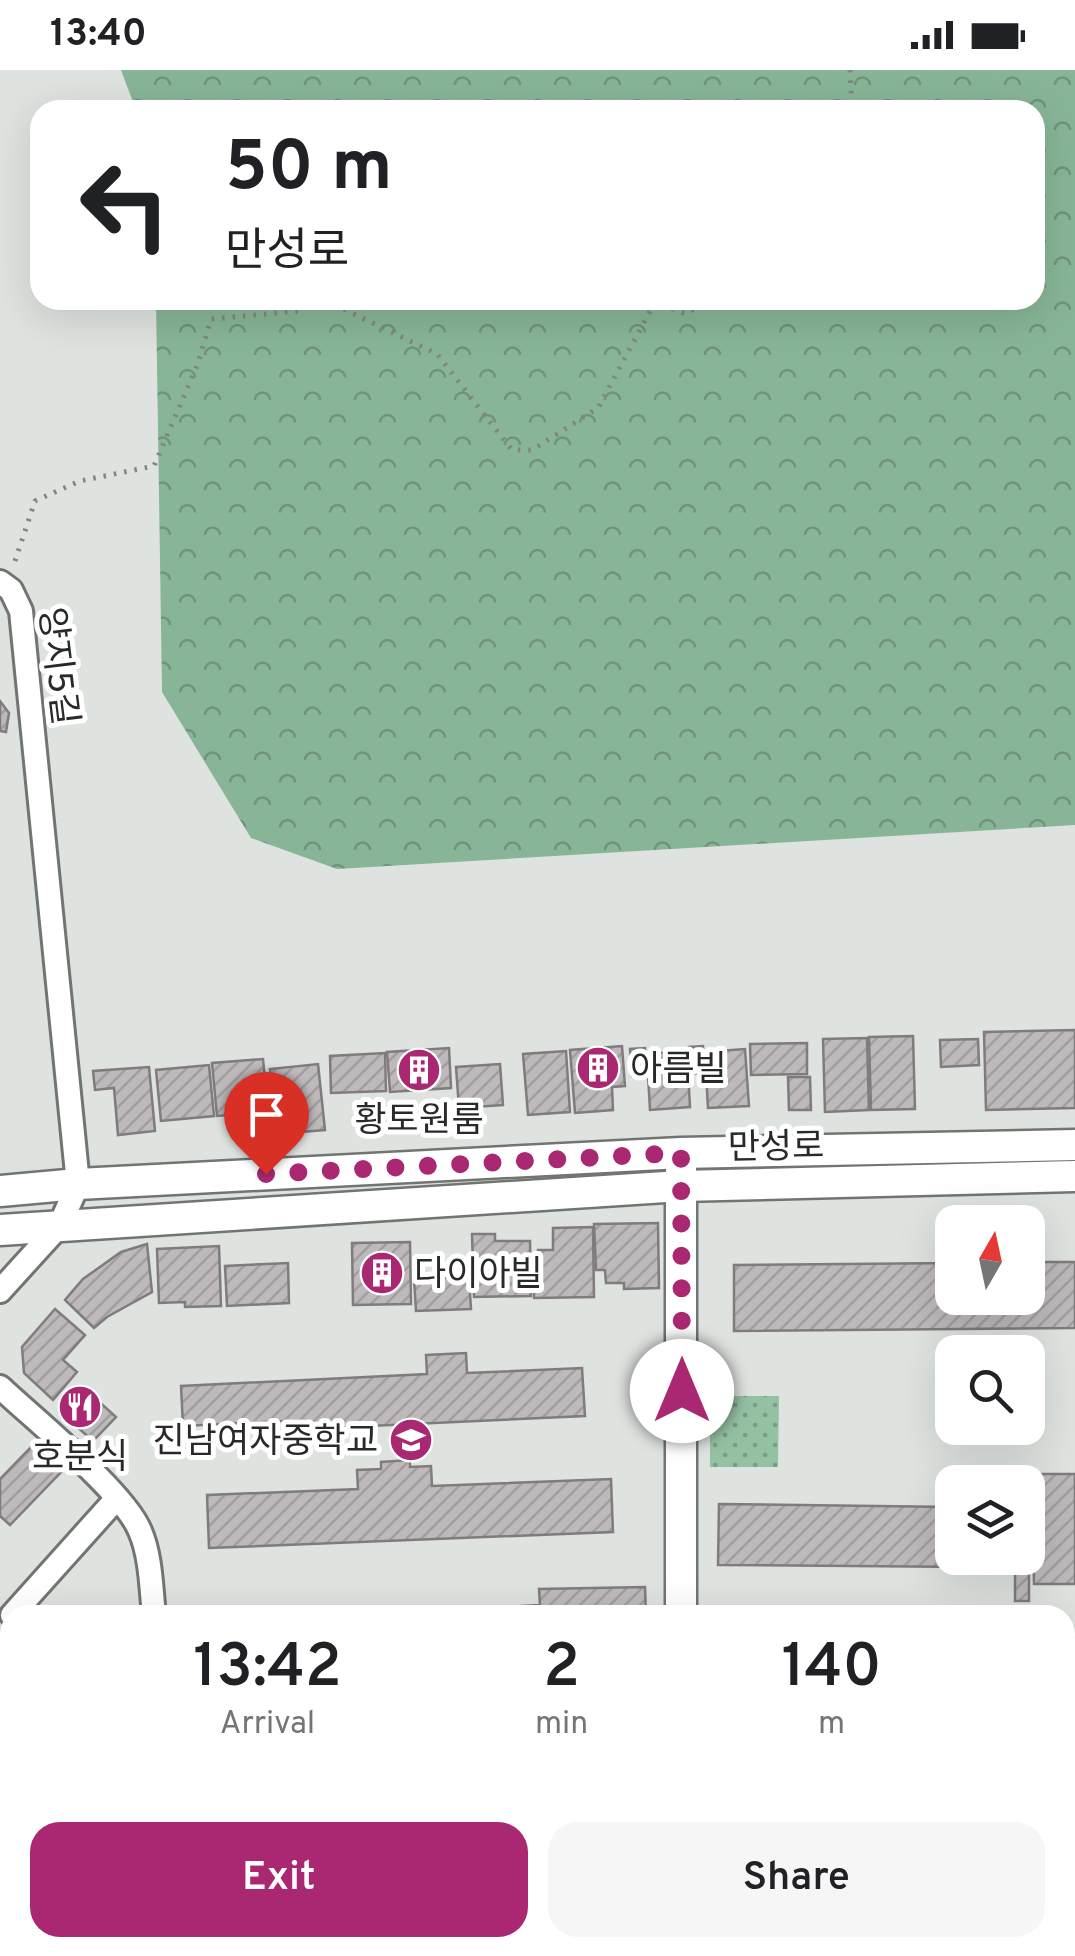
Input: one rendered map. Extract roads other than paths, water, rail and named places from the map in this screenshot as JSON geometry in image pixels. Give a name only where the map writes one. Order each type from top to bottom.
[{"type":"street","name":"양지5길","points":[[3,584],[18,599],[22,611],[78,1184]]},
{"type":"street","name":"만성로","points":[[0,1192],[78,1184],[681,1153],[1075,1146]]},
{"type":"street","points":[[681,1153],[681,1605]]},
{"type":"street","name":"만성로","points":[[0,1230],[681,1186],[1075,1176]]},
{"type":"street","points":[[0,1291],[60,1225],[78,1184]]},
{"type":"street","points":[[0,1387],[117,1498],[140,1531],[152,1605]]},
{"type":"street","points":[[21,1605],[117,1498]]},
{"type":"place","name":"아름빌","points":[[598,1068]]},
{"type":"place","name":"황토원룸","points":[[419,1070]]},
{"type":"place","name":"다이아빌","points":[[382,1273]]},
{"type":"place","name":"호분식","points":[[80,1407]]},
{"type":"place","name":"진남여자중학교","points":[[411,1440]]}]
